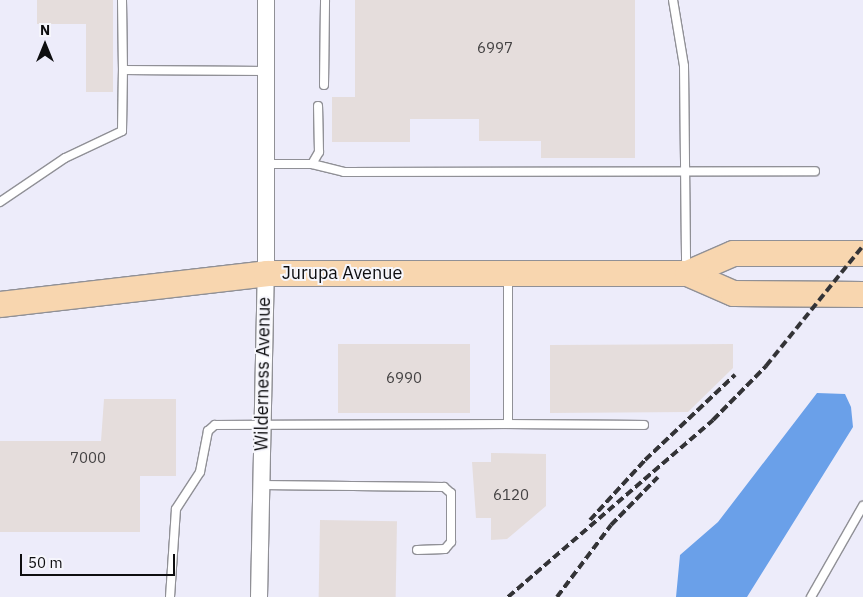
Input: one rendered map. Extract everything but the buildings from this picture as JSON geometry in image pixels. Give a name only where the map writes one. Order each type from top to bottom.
[{"type":"main road","name":"Jurupa Avenue","points":[[0,304],[266,273],[687,273],[733,253],[863,253]]},
{"type":"main road","name":"Jurupa Avenue","points":[[687,273],[733,293],[863,294]]},
{"type":"street","name":"Wilderness Avenue","points":[[258,597],[266,273],[266,0]]},
{"type":"lane","points":[[0,202],[65,158],[122,131],[122,0]]},
{"type":"lane","points":[[324,85],[325,0]]},
{"type":"lane","points":[[673,0],[684,66],[687,273]]},
{"type":"lane","points":[[123,70],[266,71]]},
{"type":"lane","points":[[312,164],[319,152],[318,106]]},
{"type":"lane","points":[[266,164],[312,164],[344,172],[815,171]]},
{"type":"lane","points":[[508,273],[508,424]]},
{"type":"lane","points":[[170,597],[176,509],[200,472],[208,432],[215,425],[262,422],[644,425]]},
{"type":"lane","points":[[261,485],[444,487],[451,493],[451,542],[446,549],[417,550]]},
{"type":"lane","points":[[810,597],[863,506]]},
{"type":"shaded area","points":[[0,0],[863,0],[863,597],[0,597]]},
{"type":"water","points":[[817,393],[845,394],[851,407],[853,427],[747,597],[676,597],[680,555],[718,522]]},
{"type":"railway","points":[[508,597],[713,420],[766,366],[863,246]]},
{"type":"railway","points":[[590,520],[645,460],[735,375]]},
{"type":"railway","points":[[557,597],[611,525],[658,477]]}]
